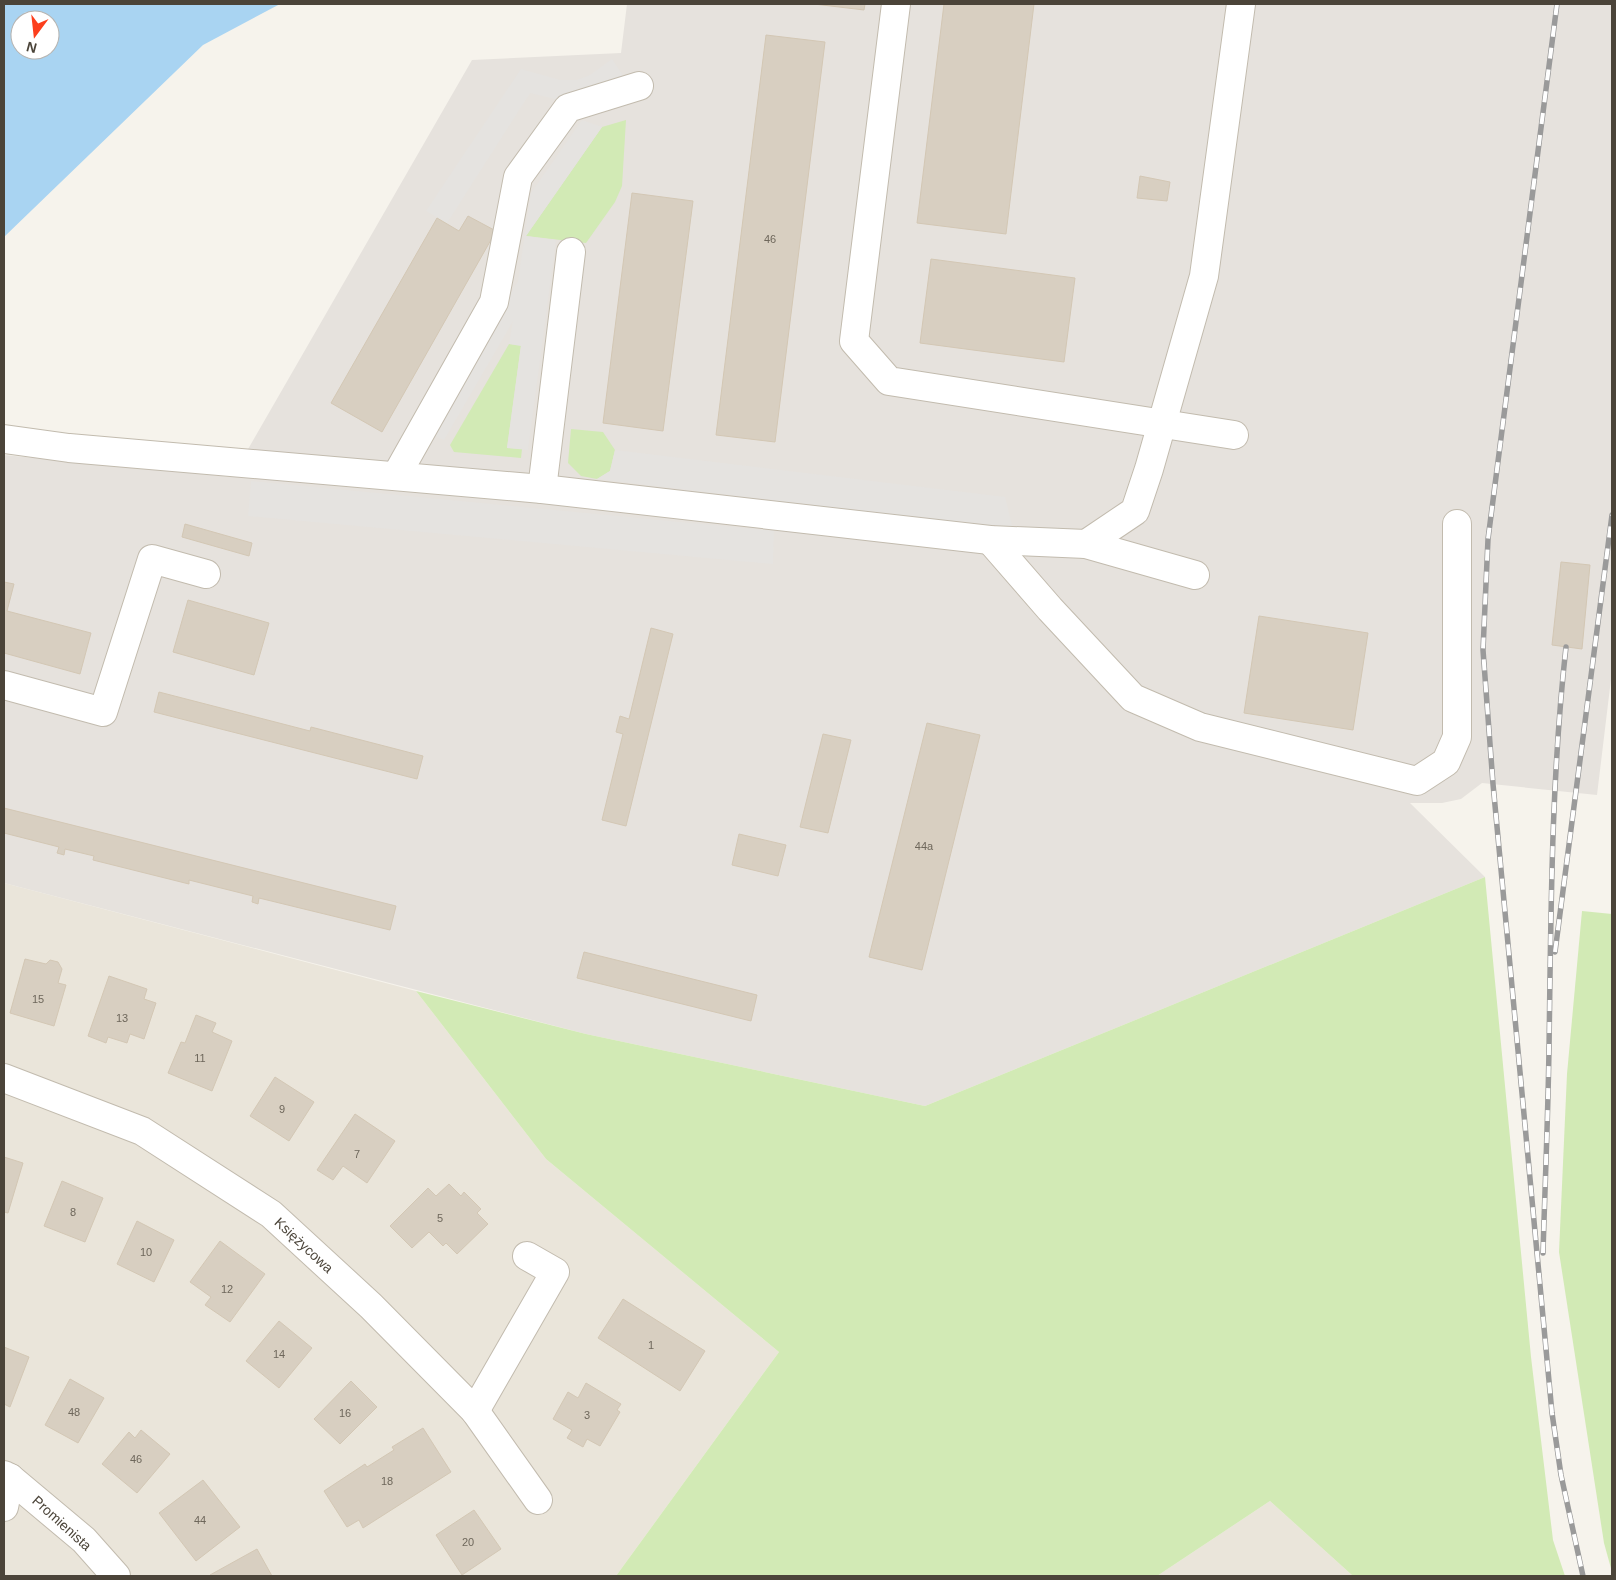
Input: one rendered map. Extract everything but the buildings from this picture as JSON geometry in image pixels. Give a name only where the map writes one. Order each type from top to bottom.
[{"type":"street","points":[[896,4],[854,341],[889,381],[1162,422],[1234,435]]},
{"type":"street","points":[[1086,544],[1134,511],[1149,469],[1204,276],[1241,4]]},
{"type":"street","points":[[396,476],[494,302],[518,177],[568,108],[639,86]]},
{"type":"street","points":[[542,489],[571,252]]},
{"type":"street","points":[[4,439],[69,448],[542,489],[990,540],[1086,544],[1195,575]]},
{"type":"street","points":[[990,540],[1050,609],[1133,698],[1200,727],[1416,781],[1446,762],[1457,737],[1456,524]]},
{"type":"street","points":[[4,685],[103,712],[152,559],[206,574]]},
{"type":"street","name":"Księżycowa","points":[[4,1078],[142,1131],[271,1214],[371,1306],[475,1411],[538,1500]]},
{"type":"street","points":[[475,1411],[555,1272],[527,1256]]},
{"type":"street","points":[[4,1507],[7,1476]]},
{"type":"street","name":"Promienista","points":[[7,1476],[84,1540],[116,1576]]},
{"type":"shaded area","points":[[627,4],[1612,4],[1612,671],[1597,795],[1482,783],[1461,799],[1442,803],[1410,803],[1485,877],[925,1106],[586,1034],[4,883],[4,455],[232,477],[472,60],[621,53]]},
{"type":"shaded area","points":[[612,59],[624,77],[575,99],[555,99],[530,93],[447,223],[426,211],[521,69],[560,80],[577,80],[590,75]]},
{"type":"shaded area","points":[[582,120],[602,127],[526,236],[556,240],[528,450],[507,448],[521,346],[509,344],[513,321],[444,440],[430,434],[518,281],[531,193]]},
{"type":"shaded area","points":[[615,450],[1005,497],[1013,529],[597,479],[610,471]]},
{"type":"shaded area","points":[[251,481],[774,531],[773,564],[248,516]]},
{"type":"shaded area","points":[[4,883],[416,991],[546,1159],[779,1352],[616,1576],[4,1576]]},
{"type":"shaded area","points":[[1270,1501],[1353,1576],[1157,1576]]},
{"type":"green space","points":[[626,120],[622,186],[615,202],[586,243],[526,236],[602,127]]},
{"type":"green space","points":[[509,344],[521,345],[507,448],[522,449],[521,458],[454,452],[450,445]]},
{"type":"green space","points":[[571,429],[603,432],[615,450],[610,471],[597,479],[581,476],[568,463]]},
{"type":"green space","points":[[1485,877],[1531,1357],[1553,1540],[1565,1576],[1353,1576],[1270,1501],[1157,1576],[616,1576],[779,1352],[546,1159],[416,991],[586,1034],[925,1106]]},
{"type":"green space","points":[[1582,911],[1612,914],[1612,1572],[1604,1543],[1559,1252],[1567,1074]]},
{"type":"water","points":[[4,4],[280,4],[203,45],[4,237]]},
{"type":"railway","points":[[1557,4],[1488,539],[1483,650],[1493,784],[1552,1413],[1561,1475],[1583,1576]]},
{"type":"railway","points":[[1555,952],[1612,515]]},
{"type":"railway","points":[[1543,1253],[1549,1075],[1553,848],[1557,747],[1566,647]]}]
